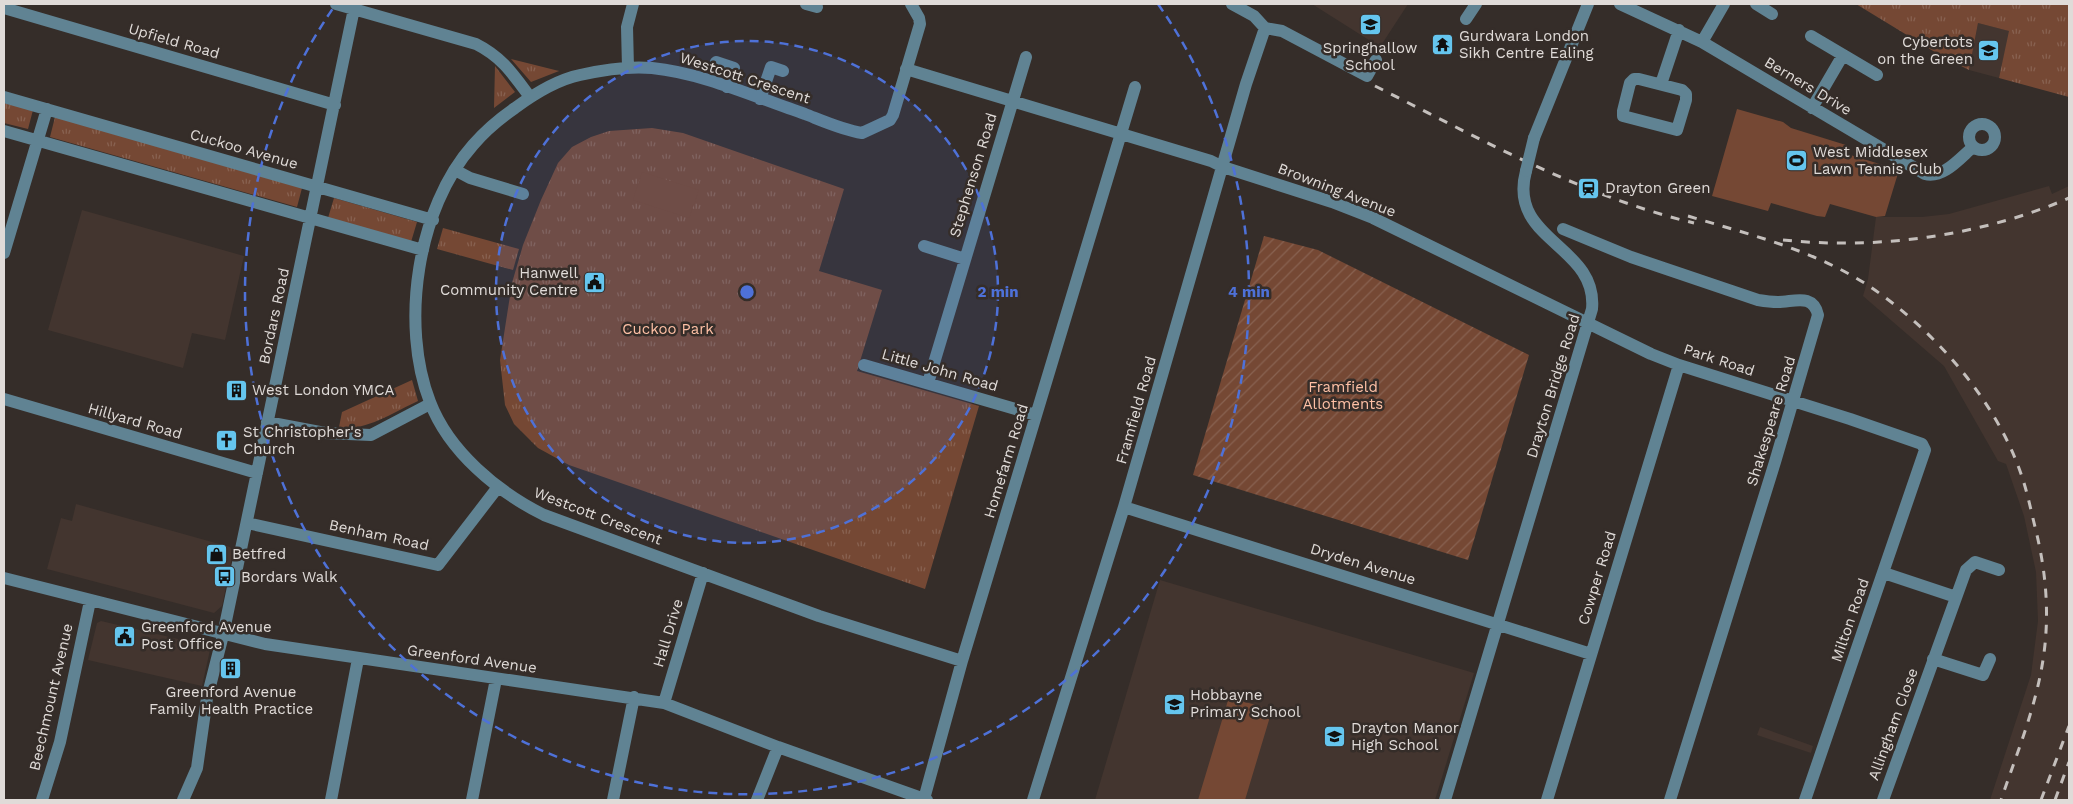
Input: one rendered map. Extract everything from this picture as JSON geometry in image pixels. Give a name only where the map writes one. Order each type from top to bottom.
[{"type":"street","points":[[336,4],[355,6],[476,44],[493,52],[510,70],[530,97]]},
{"type":"street","points":[[628,68],[627,27],[633,4]]},
{"type":"street","name":"Westcott Crescent","points":[[911,4],[919,18],[920,24],[893,115],[890,120],[862,133],[728,87],[674,72],[651,68],[628,68],[577,76],[550,86],[530,97],[494,123],[472,146],[455,170],[432,220],[423,250],[415,293],[415,335],[419,370],[430,404],[445,431],[482,475],[519,502],[544,515],[819,616],[962,661]]},
{"type":"street","points":[[1232,4],[1254,16],[1265,28],[1282,31],[1367,76],[1376,60]]},
{"type":"street","points":[[1466,19],[1476,4]]},
{"type":"street","name":"Drayton Bridge Road","points":[[1445,800],[1589,323],[1593,303],[1588,279],[1578,265],[1534,223],[1526,206],[1524,193],[1526,170],[1534,138],[1586,4]]},
{"type":"street","name":"Berners Drive","points":[[1620,4],[1702,42],[1889,154],[1932,176],[1939,174],[1973,147]]},
{"type":"street","points":[[1702,42],[1724,4]]},
{"type":"street","points":[[1756,4],[1772,14]]},
{"type":"street","name":"Bordars Road","points":[[182,800],[197,768],[207,698],[223,635],[247,523],[355,6]]},
{"type":"street","name":"Upfield Road","points":[[4,8],[335,105]]},
{"type":"street","name":"Framfield Road","points":[[1033,800],[1124,508],[1246,84],[1265,28]]},
{"type":"street","points":[[1660,84],[1679,30]]},
{"type":"street","points":[[1811,36],[1877,75]]},
{"type":"street","points":[[1812,108],[1843,55]]},
{"type":"street","points":[[1013,101],[1026,57]]},
{"type":"street","points":[[716,62],[734,68],[728,87]]},
{"type":"street","points":[[760,99],[771,67],[783,71]]},
{"type":"street","name":"Browning Avenue","points":[[906,70],[1211,160],[1223,167],[1332,202],[1373,218],[1589,323]]},
{"type":"street","points":[[1634,79],[1660,84],[1682,90],[1686,94],[1677,130],[1623,116],[1630,83],[1634,79]]},
{"type":"street","points":[[1121,133],[1135,88]]},
{"type":"street","name":"Cuckoo Avenue","points":[[4,96],[432,220]]},
{"type":"street","name":"Stephenson Road","points":[[928,384],[1013,101]]},
{"type":"street","points":[[4,253],[47,109]]},
{"type":"street","points":[[4,130],[423,250]]},
{"type":"street","name":"Homefarm Road","points":[[925,800],[962,661],[1121,133]]},
{"type":"street","points":[[455,170],[470,178],[523,194]]},
{"type":"street","name":"Shakespeare Road","points":[[1563,229],[1631,257],[1758,300],[1780,302],[1800,299],[1811,303],[1817,310],[1818,320],[1794,401],[1670,800]]},
{"type":"street","name":"Stephenson Road","points":[[924,246],[965,259]]},
{"type":"street","name":"Park Road","points":[[1589,323],[1679,365],[1922,444],[1925,450]]},
{"type":"street","name":"Little John Road","points":[[864,365],[1036,415]]},
{"type":"street","name":"Cowper Road","points":[[1547,800],[1679,365]]},
{"type":"street","name":"Hillyard Road","points":[[4,399],[257,473]]},
{"type":"street","points":[[267,422],[325,433],[372,435],[430,404]]},
{"type":"street","name":"Milton Road","points":[[1805,800],[1925,450]]},
{"type":"street","name":"Benham Road","points":[[247,523],[438,565],[498,487]]},
{"type":"street","name":"Dryden Avenue","points":[[1124,508],[1499,623],[1591,654]]},
{"type":"street","name":"Allingham Close","points":[[1883,800],[1966,570],[1976,562],[1999,570]]},
{"type":"street","name":"Hall Drive","points":[[664,703],[703,573]]},
{"type":"street","points":[[1884,573],[1956,597]]},
{"type":"street","name":"Greenford Avenue","points":[[4,578],[223,635],[265,644],[496,679],[634,697],[664,703],[778,747],[925,800]]},
{"type":"street","name":"Beechmount Avenue","points":[[42,800],[60,742],[90,600]]},
{"type":"street","points":[[331,800],[358,658]]},
{"type":"street","name":"Allingham Close","points":[[1933,659],[1983,675],[1990,659]]},
{"type":"street","points":[[472,800],[496,679]]},
{"type":"street","points":[[613,800],[634,697]]},
{"type":"street","points":[[757,800],[778,747]]},
{"type":"shaded area","name":"Springhallow School","points":[[1312,4],[1408,4],[1380,47]]},
{"type":"shaded area","name":"Cybertots on the Green","points":[[1978,23],[2010,31],[1999,78],[1969,70]]},
{"type":"shaded area","points":[[2049,186],[2052,194],[2069,186],[2069,800],[1990,800],[2031,675],[2038,621],[2036,572],[2024,516],[2006,464],[1998,461],[1944,366],[1863,296],[1868,279],[1876,217],[1922,217],[1949,214]]},
{"type":"shaded area","points":[[82,210],[244,256],[225,340],[192,333],[183,368],[48,330]]},
{"type":"shaded area","points":[[76,504],[230,547],[233,552],[222,606],[214,613],[47,569],[61,518],[72,521]]},
{"type":"shaded area","name":"Drayton Manor High School","points":[[1160,580],[1474,673],[1435,800],[1095,800]]},
{"type":"shaded area","points":[[101,621],[208,646],[210,650],[202,686],[88,660],[97,623]]},
{"type":"shaded area","points":[[1760,727],[1813,746],[1811,753],[1757,735]]},
{"type":"green space","points":[[1856,4],[2069,4],[2069,97],[1999,78],[2009,31],[1978,23],[1969,70],[1943,57]]},
{"type":"green space","points":[[511,59],[559,71],[531,82]]},
{"type":"green space","points":[[495,66],[515,92],[494,108]]},
{"type":"green space","points":[[4,102],[33,110],[28,129],[4,123]]},
{"type":"green space","name":"West Middlesex Lawn Tennis Club","points":[[1737,109],[1783,122],[1791,128],[1846,145],[1844,153],[1899,170],[1885,216],[1876,217],[1830,204],[1825,217],[1771,203],[1768,211],[1712,196]]},
{"type":"green space","points":[[55,117],[302,188],[297,207],[50,137]]},
{"type":"green space","name":"Cuckoo Park","points":[[652,128],[683,133],[844,189],[819,271],[882,290],[857,371],[979,406],[925,589],[569,465],[538,448],[514,424],[505,405],[500,360],[512,283],[523,245],[558,163],[572,147],[591,137],[609,131]]},
{"type":"green space","points":[[642,172],[699,190],[689,218],[633,200]]},
{"type":"green space","points":[[334,198],[417,222],[411,242],[328,218]]},
{"type":"green space","points":[[443,228],[519,249],[513,270],[437,249]]},
{"type":"green space","name":"Framfield Allotments","points":[[1264,236],[1318,250],[1529,355],[1468,560],[1193,475]]},
{"type":"green space","points":[[412,380],[418,401],[369,424],[349,428],[339,427],[342,412]]},
{"type":"green space","points":[[1229,697],[1272,710],[1245,800],[1198,800]]},
{"type":"railway","points":[[1375,86],[1531,164],[1611,198],[1694,223]]},
{"type":"railway","points":[[1783,240],[1855,243],[1929,237],[2001,222],[2069,198]]},
{"type":"railway","points":[[1688,216],[1804,253],[1848,273],[1893,303],[1938,344],[1959,367],[1978,392],[2009,444],[2025,486],[2040,548],[2047,615],[2039,683],[2001,800]]},
{"type":"railway","points":[[2041,800],[2069,726]]},
{"type":"railway","points":[[2055,800],[2069,762]]},
{"type":"place","name":"Springhallow School","points":[[1370,25]]},
{"type":"place","name":"Gurdwara London Sikh Centre Ealing","points":[[1443,45]]},
{"type":"place","name":"Cybertots on the Green","points":[[1989,51]]},
{"type":"place","name":"West Middlesex Lawn Tennis Club","points":[[1797,161]]},
{"type":"place","name":"Drayton Green","points":[[1589,188]]},
{"type":"place","name":"Hanwell Community Centre","points":[[594,282]]},
{"type":"place","name":"West London YMCA","points":[[236,390]]},
{"type":"place","name":"St Christopher's Church","points":[[227,441]]},
{"type":"place","name":"Betfred","points":[[216,554]]},
{"type":"place","name":"Bordars Walk","points":[[225,577]]},
{"type":"place","name":"Greenford Avenue Post Office","points":[[125,636]]},
{"type":"place","name":"Greenford Avenue Family Health Practice","points":[[231,669]]},
{"type":"place","name":"Hobbayne Primary School","points":[[1174,704]]},
{"type":"place","name":"Drayton Manor High School","points":[[1335,737]]}]
